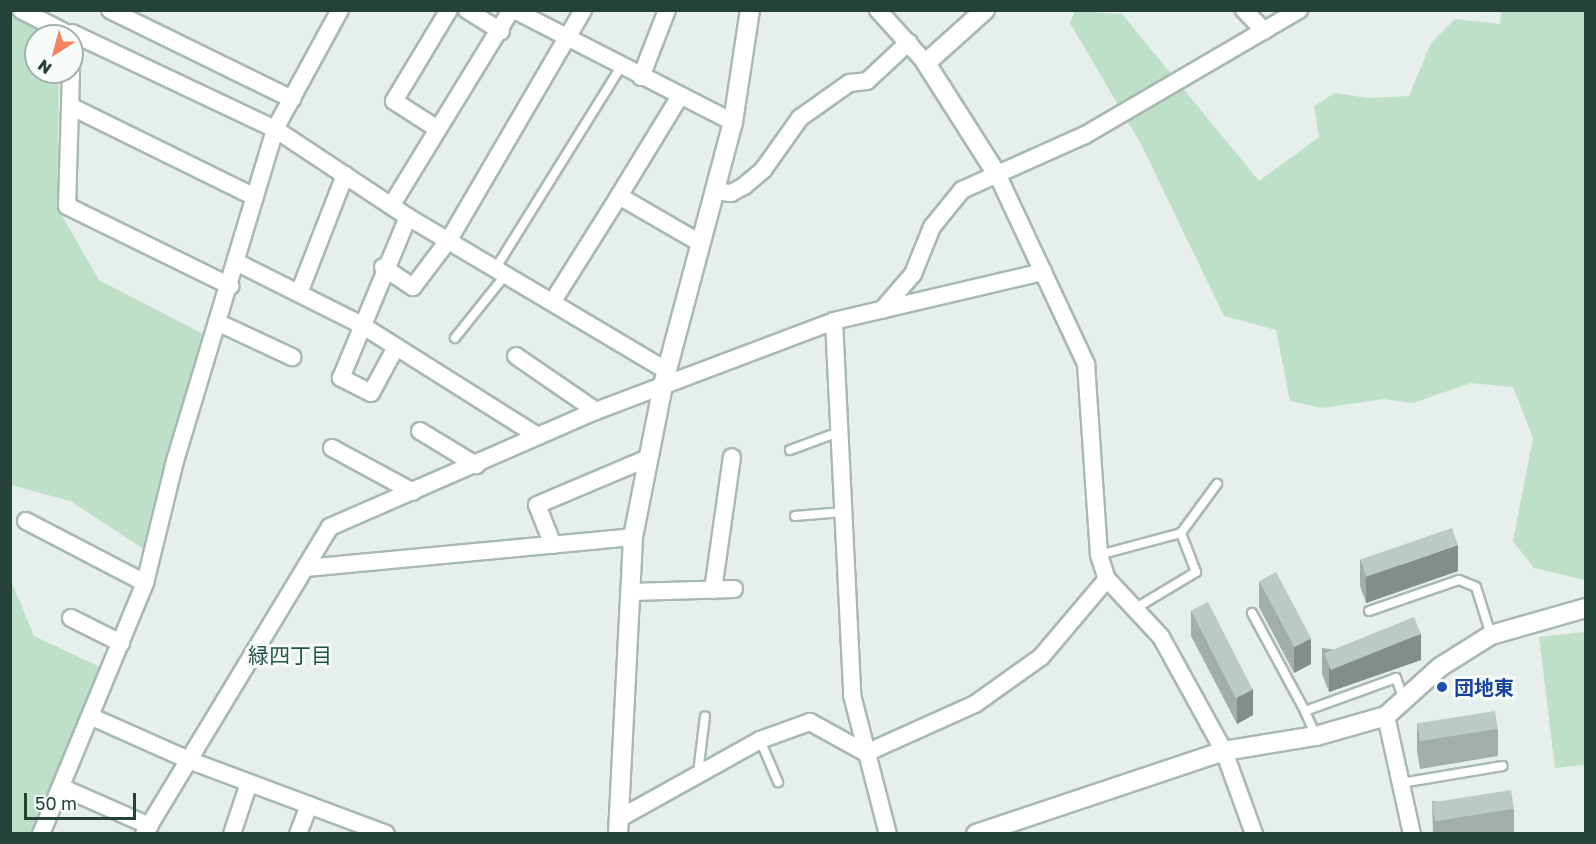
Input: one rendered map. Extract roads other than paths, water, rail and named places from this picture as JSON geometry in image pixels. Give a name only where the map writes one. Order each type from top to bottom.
[{"type":"street","points":[[21,10],[51,17]]},
{"type":"street","points":[[110,10],[292,99]]},
{"type":"street","points":[[41,834],[92,717],[144,583],[175,461],[219,323],[275,129],[340,10]]},
{"type":"street","points":[[435,128],[394,101],[449,10]]},
{"type":"street","points":[[467,10],[501,31]]},
{"type":"street","points":[[391,206],[435,128],[513,10],[569,41],[733,122]]},
{"type":"street","points":[[383,267],[413,286],[450,238],[569,41],[582,10]]},
{"type":"street","points":[[641,77],[667,10]]},
{"type":"street","points":[[619,826],[633,537],[665,378],[733,122],[750,10]]},
{"type":"street","points":[[878,10],[926,63],[998,176],[1086,364],[1099,555],[1107,579],[1161,637],[1224,751],[1254,834]]},
{"type":"street","points":[[926,63],[986,10]]},
{"type":"street","points":[[1244,10],[1264,31]]},
{"type":"street","points":[[882,310],[913,274],[945,207],[962,190],[998,176],[1085,135],[1299,10]]},
{"type":"street","points":[[84,41],[275,129],[408,217],[450,238],[502,269],[665,378]]},
{"type":"street","points":[[714,191],[731,193],[744,186],[764,170],[801,118],[849,83],[867,81],[909,42]]},
{"type":"street","points":[[71,84],[67,206],[230,286]]},
{"type":"street","points":[[552,301],[680,96]]},
{"type":"street","points":[[70,106],[255,197]]},
{"type":"street","points":[[299,293],[345,175]]},
{"type":"street","points":[[619,196],[700,243]]},
{"type":"street","points":[[396,347],[371,393],[341,378],[383,267],[408,217]]},
{"type":"street","points":[[236,262],[360,324],[538,436]]},
{"type":"street","points":[[61,787],[147,830],[191,761],[330,527],[476,465],[665,378],[834,321],[1043,272]]},
{"type":"street","points":[[834,321],[852,695],[888,834]]},
{"type":"street","points":[[219,323],[292,357]]},
{"type":"street","points":[[516,356],[596,411]]},
{"type":"street","points":[[420,431],[476,465]]},
{"type":"street","points":[[332,448],[413,492]]},
{"type":"street","points":[[713,590],[732,457]]},
{"type":"street","points":[[553,544],[537,505],[648,458]]},
{"type":"street","points":[[26,521],[144,583]]},
{"type":"street","points":[[306,568],[633,537]]},
{"type":"street","points":[[866,753],[975,704],[1041,657],[1107,579]]},
{"type":"street","points":[[630,592],[734,589]]},
{"type":"street","points":[[976,834],[1224,751],[1316,736],[1386,716],[1440,667],[1491,635],[1586,608]]},
{"type":"street","points":[[71,618],[121,643]]},
{"type":"street","points":[[1386,716],[1412,834]]},
{"type":"street","points":[[92,717],[191,761],[386,834]]},
{"type":"street","points":[[619,826],[698,773],[760,740],[810,722],[866,753]]},
{"type":"street","points":[[232,834],[249,783]]},
{"type":"street","points":[[298,834],[309,805]]},
{"type":"lane","points":[[455,338],[502,269],[621,67]]},
{"type":"lane","points":[[790,450],[839,432]]},
{"type":"lane","points":[[1099,555],[1181,533],[1217,484]]},
{"type":"lane","points":[[795,516],[843,512]]},
{"type":"lane","points":[[1136,608],[1196,572],[1181,533]]},
{"type":"lane","points":[[1370,611],[1460,580],[1476,586],[1491,635]]},
{"type":"lane","points":[[1252,613],[1316,736]]},
{"type":"lane","points":[[1305,711],[1396,678],[1404,701]]},
{"type":"lane","points":[[698,773],[705,716]]},
{"type":"lane","points":[[760,740],[777,782]]},
{"type":"lane","points":[[1401,783],[1503,766]]},
{"type":"place","name":"団地東","points":[[1442,687]]},
{"type":"district","name":"緑四丁目","points":[[290,655]]}]
